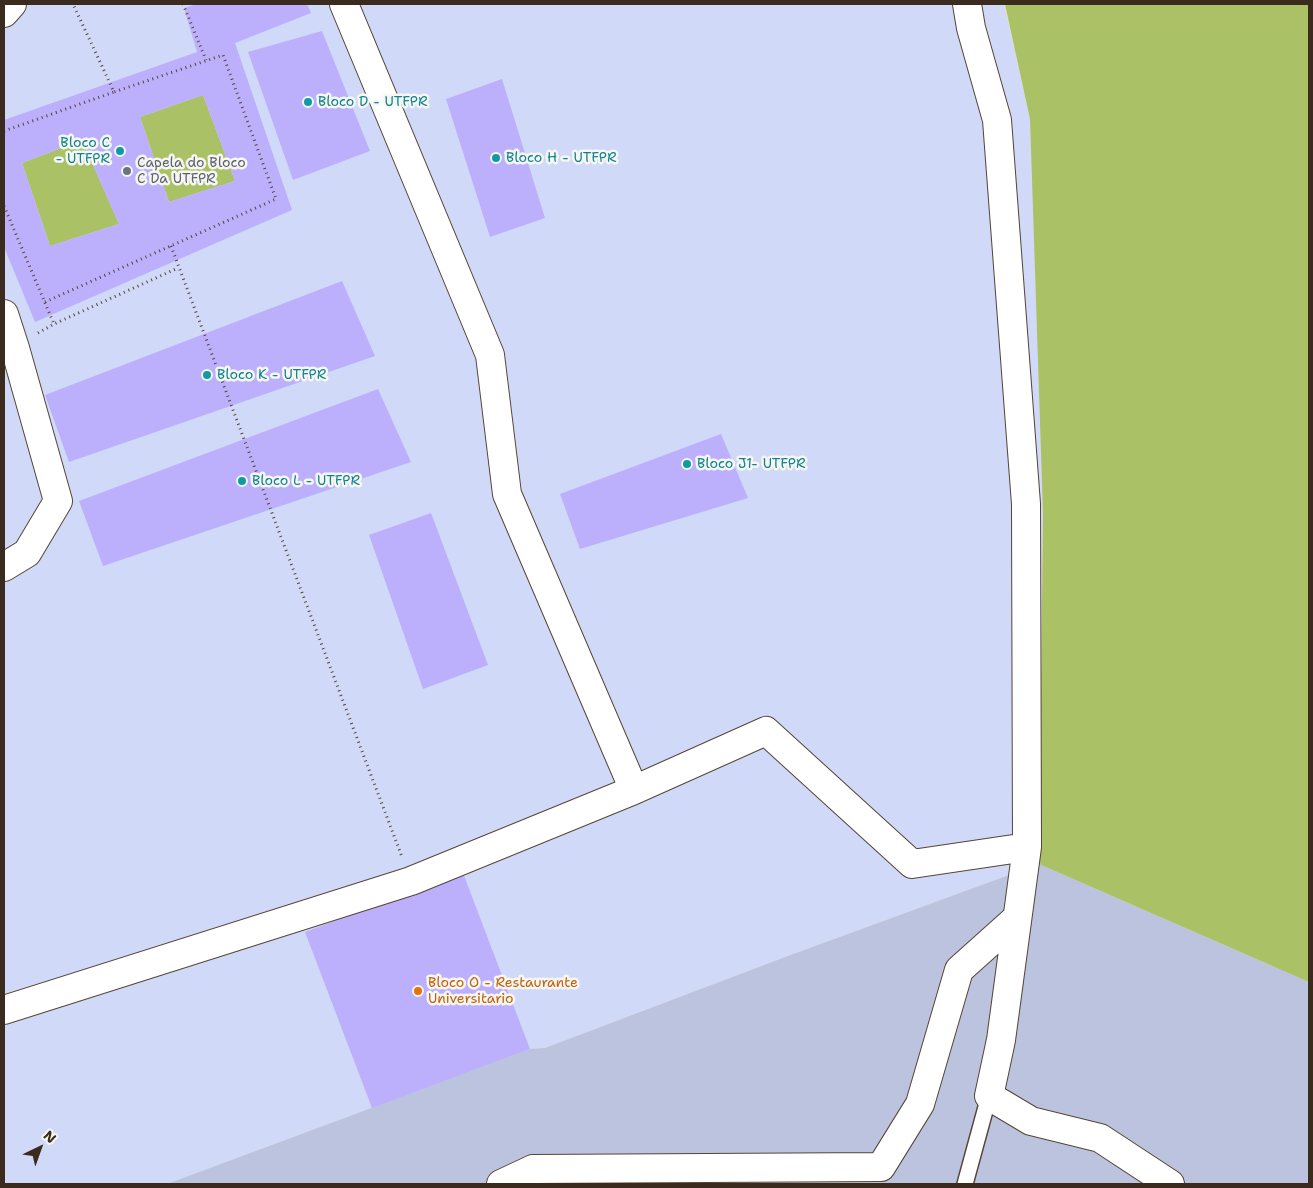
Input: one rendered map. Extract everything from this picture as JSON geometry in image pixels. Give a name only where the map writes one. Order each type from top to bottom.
[{"type":"street","points":[[4,13],[12,4]]},
{"type":"street","points":[[344,4],[490,355],[507,494],[634,790]]},
{"type":"street","points":[[967,4],[971,28],[997,120],[1026,504],[1027,847],[1001,1040],[989,1096],[1032,1121],[1100,1138],[1170,1184]]},
{"type":"street","points":[[4,314],[16,348],[58,501],[27,553],[4,566]]},
{"type":"street","points":[[4,1010],[411,881],[634,790],[766,731],[912,864],[1027,847]]},
{"type":"street","points":[[500,1184],[533,1170],[880,1166],[920,1104],[959,970],[1017,918]]},
{"type":"lane","points":[[965,1184],[989,1096]]},
{"type":"path","points":[[73,4],[114,92]]},
{"type":"path","points":[[183,4],[206,60]]},
{"type":"path","points":[[4,131],[223,55],[276,199],[45,302]]},
{"type":"path","points":[[4,206],[54,324]]},
{"type":"path","points":[[171,246],[411,881]]},
{"type":"path","points":[[16,348],[54,324],[178,268]]},
{"type":"shaded area","points":[[4,4],[1004,4],[1030,119],[1043,514],[1039,864],[545,1048],[530,1049],[167,1184],[4,1184]]},
{"type":"shaded area","points":[[1039,864],[1309,982],[1309,1184],[167,1184],[530,1049],[545,1048]]},
{"type":"green space","points":[[1005,4],[1309,4],[1309,982],[1039,864],[1043,514],[1030,119]]},
{"type":"green space","points":[[203,95],[235,181],[169,202],[140,117]]},
{"type":"green space","points":[[82,140],[119,224],[50,246],[22,163]]},
{"type":"building","name":"Bloco C - UTFPR","points":[[197,4],[307,4],[311,13],[235,43],[292,210],[35,322],[4,247],[4,120],[197,52],[184,8]],"holes":[[[203,95],[235,181],[169,202],[140,117]],[[82,140],[119,224],[50,246],[22,163]]]},
{"type":"building","name":"Bloco D - UTFPR","points":[[322,31],[370,151],[293,180],[248,52]]},
{"type":"building","name":"Bloco H - UTFPR","points":[[502,79],[545,218],[490,237],[446,99]]},
{"type":"building","name":"Bloco K - UTFPR","points":[[342,281],[375,356],[69,462],[45,395]]},
{"type":"building","name":"Bloco L - UTFPR","points":[[378,389],[411,462],[103,566],[79,501]]},
{"type":"building","name":"Bloco J1- UTFPR","points":[[721,434],[748,498],[580,549],[560,494]]},
{"type":"building","points":[[431,513],[488,665],[423,689],[369,535]]},
{"type":"building","name":"Bloco O - Restaurante Universitario","points":[[463,873],[530,1049],[372,1108],[305,932]]},
{"type":"place","name":"Bloco D - UTFPR","points":[[308,102]]},
{"type":"place","name":"Bloco C - UTFPR","points":[[120,151]]},
{"type":"place","name":"Bloco H - UTFPR","points":[[496,158]]},
{"type":"place","name":"Capela do Bloco C Da UTFPR","points":[[127,171]]},
{"type":"place","name":"Bloco K - UTFPR","points":[[207,375]]},
{"type":"place","name":"Bloco J1- UTFPR","points":[[687,464]]},
{"type":"place","name":"Bloco L - UTFPR","points":[[242,481]]},
{"type":"place","name":"Bloco O - Restaurante Universitario","points":[[418,991]]}]
